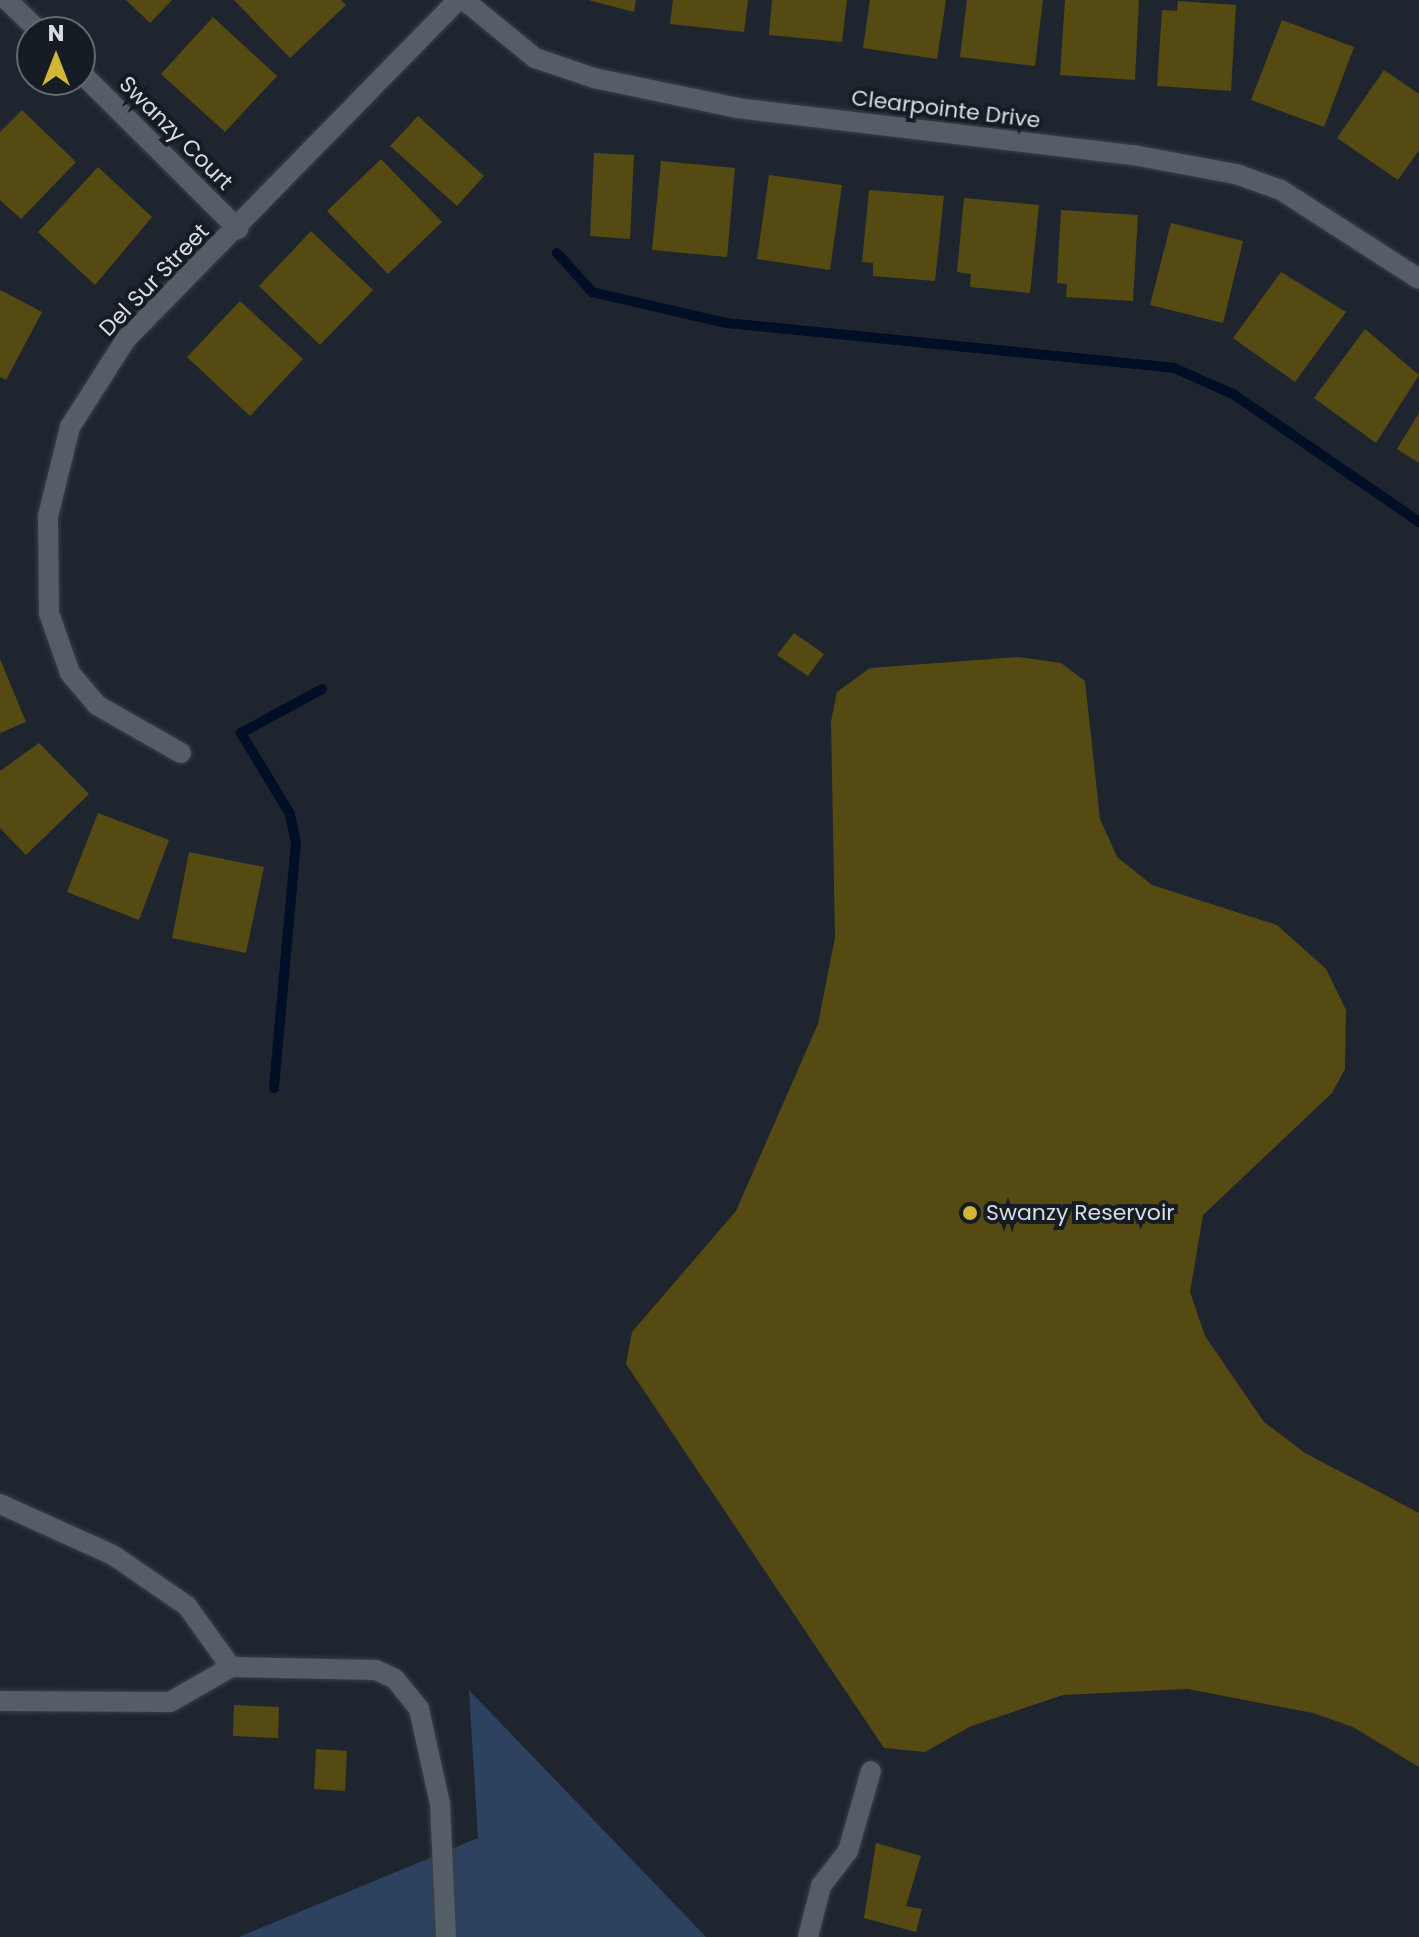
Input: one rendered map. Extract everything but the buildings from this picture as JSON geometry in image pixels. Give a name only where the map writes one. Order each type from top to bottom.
[{"type":"street","points":[[7,0],[24,16]]},
{"type":"street","name":"Del Sur Street","points":[[181,753],[97,705],[70,673],[49,613],[48,516],[70,427],[97,378],[461,0]]},
{"type":"street","name":"Clearpointe Drive","points":[[461,0],[535,58],[594,78],[737,108],[1133,155],[1236,174],[1294,197],[1419,279]]},
{"type":"street","name":"Swanzy Court","points":[[96,88],[238,229]]},
{"type":"street","points":[[0,1504],[113,1555],[187,1606],[231,1667]]},
{"type":"street","points":[[0,1701],[170,1702],[231,1667],[376,1670],[395,1679],[419,1709],[440,1804],[446,1937]]},
{"type":"street","points":[[808,1937],[821,1886],[848,1851],[871,1771]]},
{"type":"shaded area","points":[[469,1690],[706,1937],[239,1937],[478,1838]]},
{"type":"waterway","points":[[557,253],[592,292],[726,323],[1174,368],[1233,394],[1419,522]]},
{"type":"waterway","points":[[274,1088],[296,843],[290,814],[241,733],[322,689]]},
{"type":"place","name":"Swanzy Reservoir","points":[[970,1213]]}]
